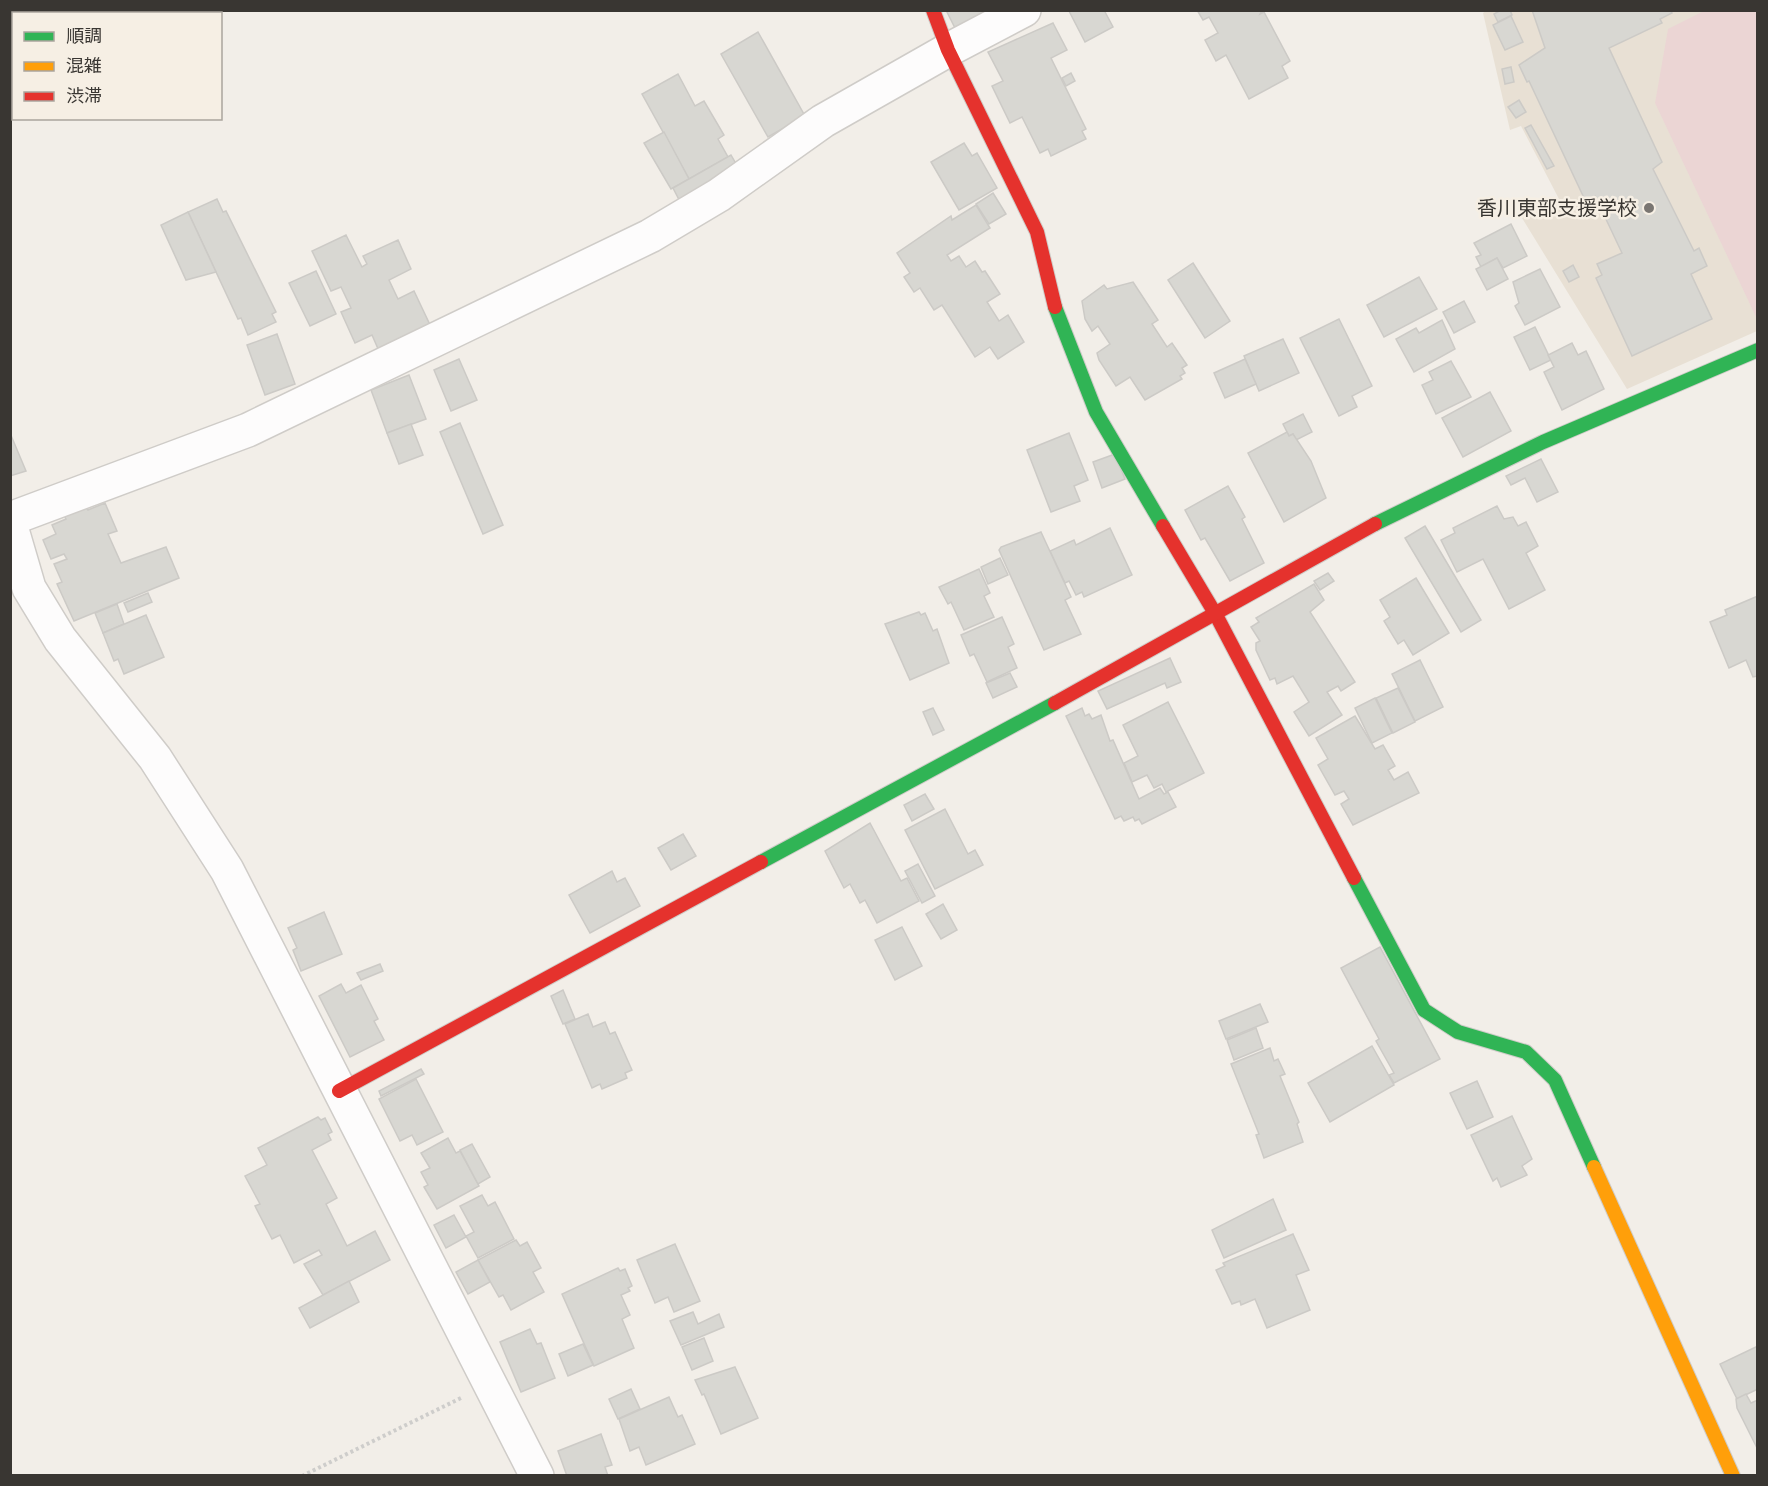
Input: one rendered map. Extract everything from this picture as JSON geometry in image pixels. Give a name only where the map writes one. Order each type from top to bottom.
[{"type":"street","points":[[933,10],[948,50],[1037,232],[1059,322],[1096,412],[1216,615],[1424,1010],[1458,1032],[1526,1052],[1555,1080],[1733,1476]]},
{"type":"street","points":[[537,1476],[227,870],[155,758],[60,639],[29,588],[10,521],[248,430],[650,236],[719,195],[824,121],[948,50],[1024,10]]},
{"type":"street","points":[[339,1091],[1216,615],[1374,525],[1543,442],[1758,350]]},
{"type":"path","points":[[302,1476],[489,1384]]},
{"type":"shaded area","name":"香川東部支援学校","points":[[1487,10],[1757,11],[1757,331],[1627,389],[1522,218],[1559,199],[1521,126],[1510,130],[1483,13]]},
{"type":"shaded area","points":[[1706,10],[1757,11],[1756,317],[1655,103],[1668,29]]},
{"type":"building","points":[[946,10],[1019,10],[957,32]]},
{"type":"building","points":[[1104,10],[1113,27],[1085,42],[1069,11]]},
{"type":"building","points":[[1197,10],[1262,10],[1260,14],[1264,12],[1290,61],[1282,66],[1288,78],[1249,99],[1226,55],[1216,61],[1205,40],[1218,33],[1209,17],[1203,20]]},
{"type":"building","points":[[1501,10],[1510,10],[1512,15],[1498,22],[1494,14]]},
{"type":"building","points":[[1532,10],[1670,10],[1672,13],[1660,19],[1662,23],[1609,48],[1662,162],[1653,169],[1694,251],[1699,248],[1707,266],[1691,274],[1712,319],[1632,356],[1596,278],[1602,275],[1597,264],[1622,253],[1595,196],[1585,200],[1529,81],[1527,82],[1519,65],[1545,48]]},
{"type":"building","points":[[1511,16],[1523,42],[1505,50],[1493,25]]},
{"type":"building","points":[[1053,23],[1067,50],[1051,58],[1086,129],[1082,131],[1086,139],[1051,156],[1048,149],[1040,153],[1022,117],[1010,123],[992,86],[1003,81],[988,52]]},
{"type":"building","points":[[758,32],[805,116],[768,137],[721,54]]},
{"type":"building","points":[[1511,67],[1514,82],[1505,84],[1502,69]]},
{"type":"building","points":[[1071,73],[1075,81],[1066,86],[1062,78]]},
{"type":"building","points":[[678,74],[695,106],[704,101],[724,135],[718,139],[728,157],[689,179],[642,94]]},
{"type":"building","points":[[1519,100],[1526,112],[1516,118],[1508,107]]},
{"type":"building","points":[[1531,125],[1554,166],[1547,169],[1525,128]]},
{"type":"building","points":[[664,132],[689,179],[671,189],[644,143]]},
{"type":"building","points":[[964,143],[972,156],[977,153],[997,188],[959,210],[931,162]]},
{"type":"building","points":[[731,155],[746,181],[687,215],[673,188]]},
{"type":"building","points":[[993,193],[1006,214],[989,224],[976,204]]},
{"type":"building","points":[[217,199],[223,212],[226,211],[276,312],[272,314],[276,322],[248,335],[241,318],[238,319],[188,212]]},
{"type":"building","points":[[976,205],[990,228],[947,255],[951,261],[959,256],[966,267],[975,261],[982,272],[985,271],[1000,294],[987,302],[999,321],[1008,315],[1024,342],[998,359],[990,347],[975,357],[942,305],[934,310],[920,288],[914,292],[904,277],[910,273],[897,253],[951,216],[952,220]]},
{"type":"building","points":[[188,212],[216,272],[186,280],[161,225]]},
{"type":"building","points":[[1511,224],[1527,256],[1503,268],[1497,258],[1481,267],[1476,257],[1481,255],[1474,243]]},
{"type":"building","points":[[346,235],[362,267],[367,264],[363,256],[398,240],[411,269],[389,280],[398,299],[414,291],[431,327],[379,351],[372,335],[355,343],[341,312],[351,308],[341,287],[331,291],[312,251]]},
{"type":"building","points":[[1497,258],[1508,279],[1487,290],[1476,269]]},
{"type":"building","points":[[1193,263],[1230,321],[1205,338],[1168,280]]},
{"type":"building","points":[[1573,265],[1579,277],[1569,282],[1563,271]]},
{"type":"building","points":[[1540,269],[1560,307],[1525,325],[1515,306],[1519,303],[1513,282]]},
{"type":"building","points":[[316,271],[336,314],[310,326],[289,283]]},
{"type":"building","points":[[1419,277],[1437,309],[1384,337],[1367,305]]},
{"type":"building","points":[[1133,282],[1158,320],[1152,324],[1167,347],[1172,343],[1187,365],[1182,368],[1185,373],[1180,376],[1182,379],[1145,400],[1130,377],[1116,386],[1099,360],[1097,353],[1110,344],[1098,326],[1092,331],[1085,319],[1082,301],[1104,285],[1107,289]]},
{"type":"building","points":[[1464,301],[1475,322],[1454,333],[1443,312]]},
{"type":"building","points":[[1339,319],[1372,386],[1352,396],[1357,407],[1339,416],[1300,338]]},
{"type":"building","points":[[1442,320],[1455,349],[1414,372],[1396,339],[1416,328],[1419,333]]},
{"type":"building","points":[[1535,327],[1551,360],[1530,370],[1514,337]]},
{"type":"building","points":[[277,334],[295,384],[265,395],[247,345]]},
{"type":"building","points":[[1283,339],[1299,373],[1259,391],[1244,356]]},
{"type":"building","points":[[1572,343],[1578,355],[1586,351],[1604,389],[1562,410],[1544,372],[1554,367],[1548,355]]},
{"type":"building","points":[[459,359],[477,400],[451,411],[434,370]]},
{"type":"building","points":[[1245,359],[1256,384],[1225,398],[1214,373]]},
{"type":"building","points":[[1451,361],[1471,397],[1436,414],[1422,385],[1433,380],[1429,372]]},
{"type":"building","points":[[409,375],[426,419],[387,433],[371,390]]},
{"type":"building","points":[[1490,392],[1511,431],[1463,457],[1442,418]]},
{"type":"building","points":[[1303,414],[1312,432],[1296,440],[1293,434],[1289,436],[1283,424]]},
{"type":"building","points":[[460,423],[503,525],[483,534],[440,432]]},
{"type":"building","points":[[411,424],[423,455],[399,464],[387,433]]},
{"type":"building","points":[[1287,432],[1289,436],[1293,434],[1311,461],[1326,498],[1284,522],[1248,453]]},
{"type":"building","points":[[10,433],[26,471],[10,476]]},
{"type":"building","points":[[1069,433],[1088,480],[1074,486],[1080,501],[1051,512],[1027,450]]},
{"type":"building","points":[[1115,454],[1125,479],[1102,488],[1093,462]]},
{"type":"building","points":[[1541,459],[1558,492],[1537,502],[1525,478],[1511,485],[1506,476]]},
{"type":"building","points":[[1228,486],[1245,517],[1242,519],[1264,563],[1230,581],[1205,538],[1201,540],[1185,510]]},
{"type":"building","points":[[105,503],[117,531],[108,534],[121,563],[166,547],[179,578],[74,621],[57,584],[62,582],[54,564],[67,559],[64,554],[51,559],[43,540],[56,534],[52,525],[66,519],[64,515],[85,506],[88,510]]},
{"type":"building","points":[[1497,506],[1504,519],[1513,517],[1518,526],[1526,522],[1538,546],[1526,553],[1545,590],[1509,609],[1483,559],[1457,572],[1441,540],[1455,533],[1453,528]]},
{"type":"building","points":[[1425,526],[1481,620],[1461,632],[1405,538]]},
{"type":"building","points":[[1110,528],[1132,575],[1084,597],[1082,592],[1076,595],[1069,581],[1065,583],[1050,551],[1074,540],[1076,545]]},
{"type":"building","points":[[1041,532],[1071,597],[1065,600],[1081,634],[1044,650],[999,550],[1001,547]]},
{"type":"building","points":[[1000,558],[1008,575],[988,584],[981,567]]},
{"type":"building","points":[[979,569],[990,593],[984,596],[994,617],[964,630],[951,602],[948,604],[939,587]]},
{"type":"building","points":[[1328,573],[1334,581],[1320,590],[1314,581]]},
{"type":"building","points":[[1416,578],[1449,633],[1413,655],[1404,640],[1398,644],[1384,621],[1390,617],[1380,600]]},
{"type":"building","points":[[1314,584],[1324,600],[1310,612],[1355,682],[1341,691],[1338,686],[1327,692],[1342,715],[1309,736],[1294,712],[1309,702],[1293,676],[1277,684],[1275,678],[1270,680],[1256,650],[1256,643],[1260,641],[1251,627],[1259,622],[1256,618]]},
{"type":"building","points":[[148,593],[152,602],[128,612],[124,603]]},
{"type":"building","points":[[1758,596],[1758,676],[1753,677],[1746,660],[1729,668],[1710,622],[1727,615],[1725,610]]},
{"type":"building","points":[[117,604],[124,624],[103,633],[95,613]]},
{"type":"building","points":[[919,612],[921,615],[925,613],[933,631],[937,629],[949,663],[910,680],[885,624]]},
{"type":"building","points":[[146,615],[164,657],[124,674],[118,659],[114,661],[103,633]]},
{"type":"building","points":[[1002,617],[1014,644],[1008,647],[1017,668],[987,682],[974,654],[970,656],[961,635]]},
{"type":"building","points":[[1170,658],[1181,682],[1167,688],[1165,683],[1107,709],[1098,691]]},
{"type":"building","points":[[1420,660],[1443,707],[1415,721],[1392,674]]},
{"type":"building","points":[[1010,673],[1017,687],[993,698],[986,683]]},
{"type":"building","points":[[1398,688],[1415,722],[1393,733],[1376,698]]},
{"type":"building","points":[[1375,698],[1392,733],[1372,743],[1355,708]]},
{"type":"building","points":[[1168,702],[1204,773],[1166,792],[1162,784],[1154,788],[1147,775],[1132,782],[1124,763],[1138,756],[1123,725]]},
{"type":"building","points":[[933,708],[944,730],[933,735],[923,712]]},
{"type":"building","points":[[1082,708],[1085,716],[1089,714],[1092,719],[1101,715],[1110,741],[1113,740],[1139,799],[1160,788],[1164,794],[1168,792],[1176,807],[1142,824],[1139,819],[1135,821],[1133,817],[1124,821],[1121,816],[1115,819],[1066,716]]},
{"type":"building","points":[[1355,716],[1375,749],[1383,745],[1395,766],[1388,770],[1394,780],[1408,772],[1419,793],[1353,825],[1341,804],[1349,799],[1344,791],[1335,795],[1318,765],[1328,759],[1316,738]]},
{"type":"building","points":[[925,794],[934,809],[912,821],[904,805]]},
{"type":"building","points":[[945,809],[968,854],[975,850],[983,865],[935,889],[905,830]]},
{"type":"building","points":[[870,823],[901,881],[907,878],[919,901],[877,923],[865,900],[860,903],[850,884],[844,888],[825,851]]},
{"type":"building","points":[[683,834],[696,856],[671,870],[658,848]]},
{"type":"building","points":[[918,864],[935,896],[922,903],[905,871]]},
{"type":"building","points":[[612,871],[617,882],[625,878],[640,906],[590,933],[569,895]]},
{"type":"building","points":[[943,904],[957,930],[941,939],[926,914]]},
{"type":"building","points":[[324,912],[342,954],[301,971],[293,950],[297,948],[288,928]]},
{"type":"building","points":[[902,927],[922,966],[895,980],[875,940]]},
{"type":"building","points":[[1380,947],[1440,1059],[1394,1083],[1389,1075],[1394,1073],[1376,1041],[1379,1039],[1341,968]]},
{"type":"building","points":[[380,964],[383,971],[361,980],[357,973]]},
{"type":"building","points":[[341,984],[346,993],[361,985],[378,1019],[374,1021],[384,1040],[350,1057],[319,996]]},
{"type":"building","points":[[563,990],[575,1019],[563,1024],[551,996]]},
{"type":"building","points":[[1260,1004],[1268,1022],[1226,1039],[1219,1021]]},
{"type":"building","points":[[588,1014],[593,1027],[605,1022],[610,1034],[615,1032],[632,1070],[625,1073],[627,1078],[602,1089],[600,1084],[592,1088],[565,1024]]},
{"type":"building","points":[[1256,1028],[1263,1048],[1234,1060],[1227,1040]]},
{"type":"building","points":[[1372,1046],[1394,1085],[1330,1122],[1308,1083]]},
{"type":"building","points":[[1270,1048],[1274,1061],[1278,1059],[1285,1074],[1280,1076],[1299,1122],[1297,1124],[1303,1142],[1264,1158],[1256,1135],[1259,1134],[1231,1064]]},
{"type":"building","points":[[421,1069],[424,1074],[381,1096],[379,1091]]},
{"type":"building","points":[[416,1079],[443,1132],[417,1145],[412,1135],[400,1141],[379,1099]]},
{"type":"building","points":[[1477,1081],[1493,1117],[1467,1129],[1450,1093]]},
{"type":"building","points":[[1512,1116],[1532,1159],[1522,1166],[1527,1175],[1501,1187],[1497,1178],[1493,1181],[1471,1135]]},
{"type":"building","points":[[318,1117],[321,1120],[325,1118],[332,1132],[328,1134],[331,1140],[312,1150],[337,1198],[326,1204],[347,1246],[375,1231],[390,1260],[323,1295],[304,1264],[322,1255],[319,1250],[294,1263],[280,1235],[272,1239],[255,1206],[260,1204],[245,1176],[267,1165],[258,1148]]},
{"type":"building","points":[[448,1138],[456,1153],[460,1151],[479,1186],[437,1209],[424,1187],[428,1185],[421,1172],[430,1168],[421,1153]]},
{"type":"building","points":[[472,1144],[490,1177],[478,1184],[460,1150]]},
{"type":"building","points":[[482,1195],[488,1206],[495,1202],[514,1239],[478,1258],[466,1236],[474,1232],[460,1206]]},
{"type":"building","points":[[1273,1199],[1286,1230],[1224,1258],[1212,1230]]},
{"type":"building","points":[[454,1215],[466,1237],[446,1248],[434,1225]]},
{"type":"building","points":[[1293,1234],[1309,1270],[1296,1275],[1310,1310],[1267,1328],[1255,1299],[1241,1305],[1240,1301],[1232,1304],[1216,1270],[1225,1266],[1223,1263]]},
{"type":"building","points":[[516,1240],[520,1246],[527,1242],[541,1268],[533,1272],[544,1292],[511,1310],[503,1295],[499,1297],[478,1260]]},
{"type":"building","points":[[675,1244],[700,1301],[674,1312],[668,1297],[655,1303],[637,1260]]},
{"type":"building","points":[[478,1260],[490,1282],[468,1294],[456,1272]]},
{"type":"building","points":[[618,1268],[620,1271],[625,1269],[632,1286],[628,1288],[630,1291],[621,1295],[630,1315],[622,1319],[634,1348],[594,1366],[562,1294]]},
{"type":"building","points":[[349,1281],[359,1302],[310,1328],[299,1308]]},
{"type":"building","points":[[693,1312],[698,1324],[719,1314],[724,1327],[681,1345],[670,1321]]},
{"type":"building","points":[[530,1329],[537,1344],[541,1343],[555,1378],[521,1392],[500,1342]]},
{"type":"building","points":[[704,1338],[713,1361],[692,1370],[682,1347]]},
{"type":"building","points":[[583,1344],[593,1365],[568,1376],[559,1354]]},
{"type":"building","points":[[1758,1346],[1758,1389],[1737,1399],[1720,1364]]},
{"type":"building","points":[[735,1367],[758,1418],[721,1434],[704,1394],[702,1395],[695,1380]]},
{"type":"building","points":[[631,1389],[640,1409],[618,1419],[609,1399]]},
{"type":"building","points":[[1746,1394],[1751,1403],[1758,1400],[1758,1450],[1737,1408],[1736,1399]]},
{"type":"building","points":[[669,1397],[678,1417],[682,1415],[695,1444],[646,1465],[639,1447],[630,1451],[619,1419]]},
{"type":"building","points":[[601,1434],[612,1465],[605,1467],[608,1476],[567,1476],[558,1451]]},
{"type":"traffic: fast","points":[[1055,307],[1096,412],[1163,526]]},
{"type":"traffic: fast","points":[[1375,524],[1543,442],[1758,350]]},
{"type":"traffic: fast","points":[[761,862],[1055,703]]},
{"type":"traffic: fast","points":[[1354,878],[1424,1010],[1458,1032],[1526,1052],[1555,1080],[1594,1167]]},
{"type":"traffic: slow","points":[[1594,1167],[1733,1476]]},
{"type":"traffic: jam","points":[[933,10],[948,50],[1037,232],[1055,307]]},
{"type":"traffic: jam","points":[[1055,703],[1375,524]]},
{"type":"traffic: jam","points":[[1163,526],[1216,615],[1354,878]]},
{"type":"traffic: jam","points":[[339,1091],[761,862]]},
{"type":"place","name":"香川東部支援学校","points":[[1649,208]]}]
